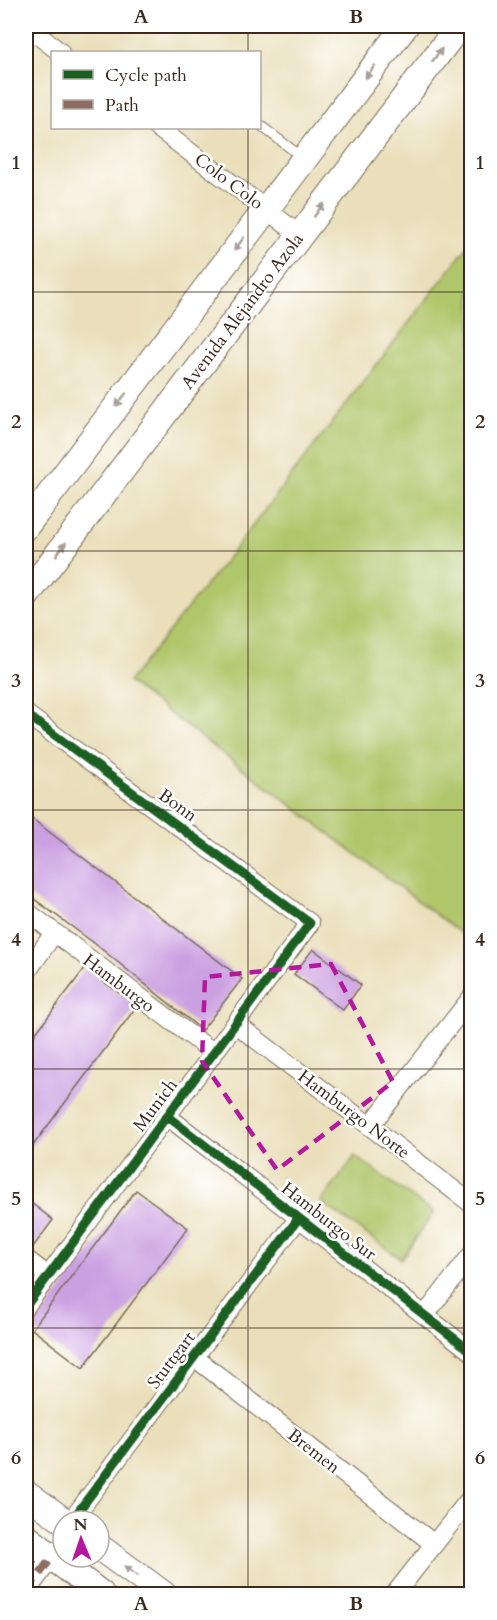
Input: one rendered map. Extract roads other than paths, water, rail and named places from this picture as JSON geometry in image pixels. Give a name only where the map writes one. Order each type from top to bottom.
[{"type":"main road","points":[[26,526],[405,26]]},
{"type":"main road","name":"Avenida Alejandro Azola","points":[[26,596],[459,26]]},
{"type":"main road","points":[[26,1493],[51,1511]]},
{"type":"main road","points":[[26,1537],[51,1556]]},
{"type":"main road","points":[[111,1556],[163,1594]]},
{"type":"main road","points":[[68,1569],[101,1594]]},
{"type":"street","points":[[26,26],[59,51]]},
{"type":"street","name":"Colo Colo","points":[[159,129],[300,235]]},
{"type":"street","name":"Bonn","points":[[26,714],[310,923]]},
{"type":"street","name":"Hamburgo","points":[[26,911],[214,1053]]},
{"type":"street","name":"Munich","points":[[26,1306],[310,923]]},
{"type":"street","points":[[26,973],[54,933]]},
{"type":"street","points":[[370,1126],[471,997]]},
{"type":"street","name":"Hamburgo Norte","points":[[236,1024],[471,1204]]},
{"type":"street","name":"Hamburgo Sur","points":[[167,1116],[471,1352]]},
{"type":"street","name":"Stuttgart","points":[[80,1509],[298,1219]]},
{"type":"street","points":[[425,1315],[471,1254]]},
{"type":"street","points":[[26,1259],[48,1276]]},
{"type":"street","name":"Bremen","points":[[194,1357],[434,1544]]},
{"type":"street","points":[[395,1594],[471,1496]]},
{"type":"street","points":[[26,1592],[51,1558]]},
{"type":"lane","points":[[261,126],[304,158]]}]
